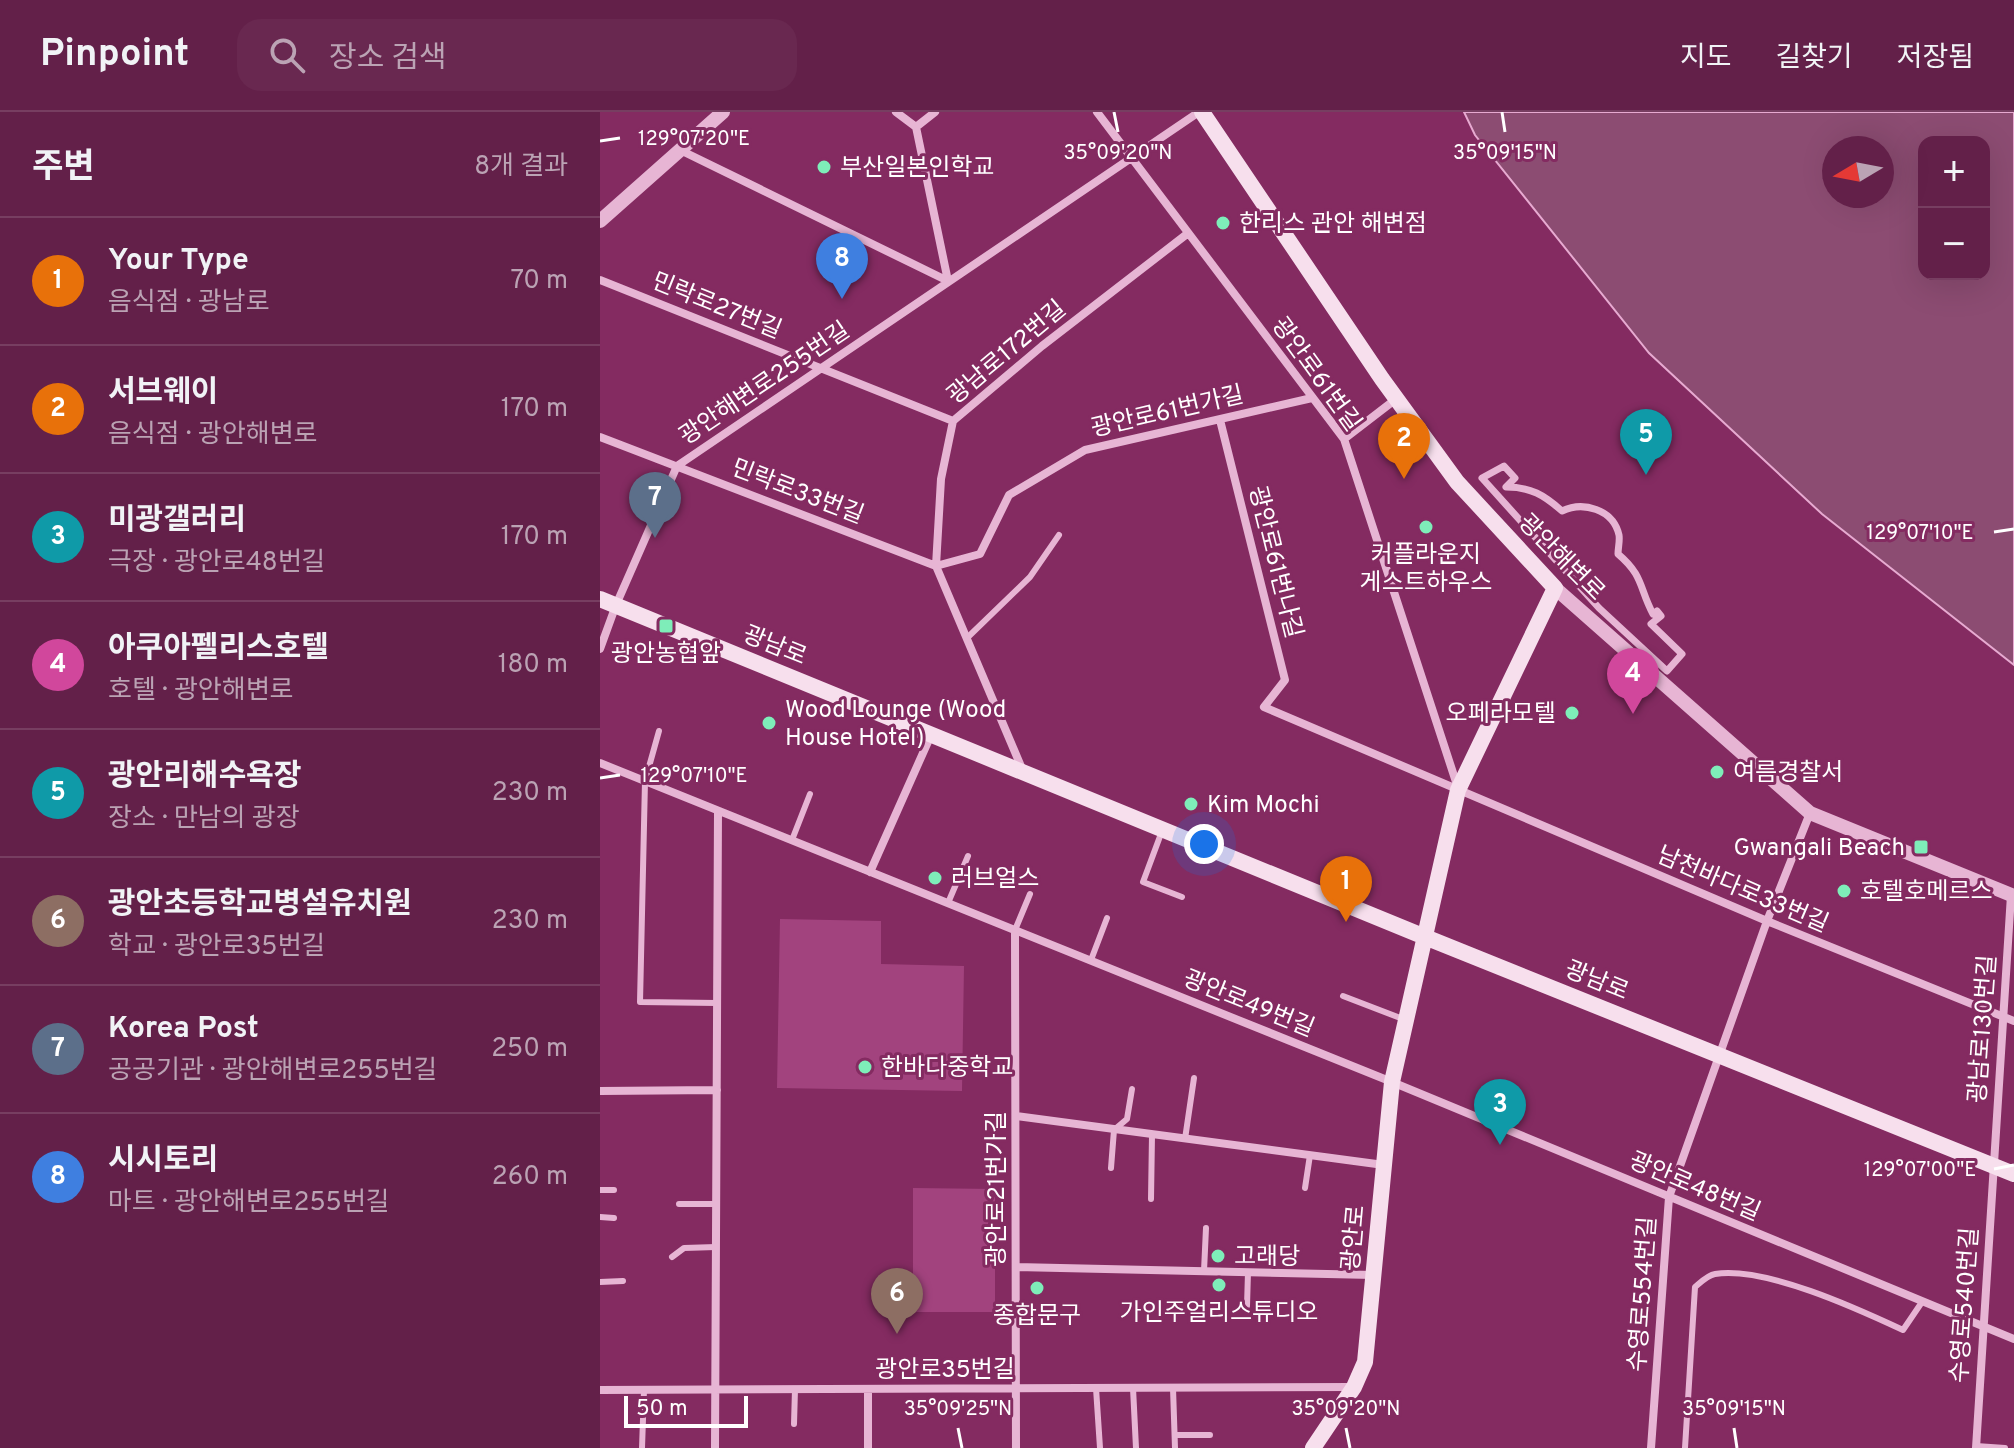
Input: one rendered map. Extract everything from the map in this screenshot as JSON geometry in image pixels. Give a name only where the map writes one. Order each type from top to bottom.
[{"type":"main road","name":"광안해변로","points":[[1200,112],[1396,399],[1457,482],[1555,588]]},
{"type":"main road","name":"광안로","points":[[1313,1448],[1354,1387],[1365,1362],[1392,1082],[1458,790],[1555,588]]},
{"type":"main road","name":"광남로","points":[[608,602],[1425,937],[2014,1174]]},
{"type":"street","points":[[600,221],[723,112]]},
{"type":"street","points":[[896,112],[916,127],[948,281]]},
{"type":"street","points":[[916,127],[935,112]]},
{"type":"street","name":"광안로61번길","points":[[1097,112],[1344,439],[1458,790]]},
{"type":"street","name":"광안해변로255번길","points":[[600,649],[608,602],[677,466],[1200,112]]},
{"type":"street","points":[[680,150],[948,281]]},
{"type":"street","name":"광남로172번길","points":[[1023,772],[936,566],[941,479],[953,421],[1042,346],[1187,234]]},
{"type":"street","name":"민락로27번길","points":[[600,280],[953,421]]},
{"type":"street","name":"광안로61번가길","points":[[936,566],[980,554],[1009,495],[1085,450],[1312,398]]},
{"type":"street","points":[[1344,439],[1396,399]]},
{"type":"street","name":"광안로61번나길","points":[[1220,420],[1285,680],[1264,707],[1458,790]]},
{"type":"street","name":"민락로33번길","points":[[600,437],[936,566]]},
{"type":"street","points":[[1504,466],[1515,478],[1506,487],[1542,493],[1562,511],[1584,505],[1607,518],[1619,536],[1618,554],[1640,578],[1653,614],[1657,611],[1661,616],[1651,624],[1682,654],[1667,671],[1599,608],[1482,478],[1504,466]]},
{"type":"street","name":"광안해변로","points":[[1555,588],[1810,813],[2012,895]]},
{"type":"street","points":[[870,872],[931,735]]},
{"type":"street","name":"광안로49번길","points":[[600,763],[1392,1082]]},
{"type":"street","name":"남천바다로33번길","points":[[1458,790],[1767,921],[2014,1021]]},
{"type":"street","points":[[715,1448],[718,811]]},
{"type":"street","name":"수영로554번길","points":[[1651,1448],[1669,1197],[1767,921],[1810,813]]},
{"type":"street","name":"광남로130번길","points":[[1993,1166],[2012,895]]},
{"type":"street","name":"광안로21번가길","points":[[1015,930],[1016,1448]]},
{"type":"street","name":"광안로48번길","points":[[1392,1082],[2014,1339]]},
{"type":"street","points":[[600,1091],[717,1090]]},
{"type":"street","points":[[1016,1116],[1384,1165]]},
{"type":"street","name":"수영로540번길","points":[[1976,1447],[1993,1166]]},
{"type":"street","points":[[1016,1267],[1373,1275]]},
{"type":"street","name":"광안로35번길","points":[[600,1390],[1354,1387]]},
{"type":"street","points":[[868,1389],[868,1448]]},
{"type":"lane","points":[[967,638],[1030,577],[1059,535]]},
{"type":"lane","points":[[659,731],[645,781],[640,1002],[717,1003]]},
{"type":"lane","points":[[792,840],[810,794]]},
{"type":"lane","points":[[1163,829],[1143,882],[1182,897]]},
{"type":"lane","points":[[948,903],[968,856]]},
{"type":"lane","points":[[1015,930],[1030,894]]},
{"type":"lane","points":[[1091,960],[1107,918]]},
{"type":"lane","points":[[1343,996],[1405,1020]]},
{"type":"lane","points":[[1185,1139],[1194,1078]]},
{"type":"lane","points":[[1111,1168],[1114,1130],[1127,1119],[1132,1089]]},
{"type":"lane","points":[[1151,1199],[1152,1135]]},
{"type":"lane","points":[[1305,1188],[1310,1155]]},
{"type":"lane","points":[[600,1190],[614,1190]]},
{"type":"lane","points":[[679,1204],[716,1204]]},
{"type":"lane","points":[[600,1217],[614,1218]]},
{"type":"lane","points":[[1204,1271],[1206,1228]]},
{"type":"lane","points":[[672,1257],[684,1248],[716,1247]]},
{"type":"lane","points":[[1247,1306],[1248,1272]]},
{"type":"lane","points":[[1685,1448],[1695,1287],[1712,1274],[1741,1273],[1787,1284],[1853,1307],[1903,1330],[1922,1302]]},
{"type":"lane","points":[[600,1282],[623,1281]]},
{"type":"lane","points":[[1096,1388],[1100,1448]]},
{"type":"lane","points":[[1133,1388],[1136,1448]]},
{"type":"lane","points":[[1173,1388],[1175,1448]]},
{"type":"lane","points":[[794,1424],[795,1389]]},
{"type":"lane","points":[[642,1448],[644,1390]]},
{"type":"lane","points":[[1175,1435],[1210,1435]]},
{"type":"lane","name":"수영로540번길","points":[[1976,1447],[2005,1448]]},
{"type":"shaded area","points":[[1464,112],[2014,112],[2014,665],[1822,514],[1649,353],[1475,135]]},
{"type":"shaded area","points":[[780,919],[881,921],[881,964],[964,966],[962,1091],[777,1088]]},
{"type":"shaded area","points":[[913,1188],[995,1189],[995,1312],[913,1312]]},
{"type":"place","name":"부산일본인학교","points":[[824,167]]},
{"type":"place","name":"한리스 관안 해변점","points":[[1223,223]]},
{"type":"place","name":"시시토리","points":[[842,299]]},
{"type":"place","name":"광안리해수욕장","points":[[1646,475]]},
{"type":"place","name":"서브웨이","points":[[1404,479]]},
{"type":"place","name":"커플라운지 게스트하우스","points":[[1426,527]]},
{"type":"place","name":"Korea Post","points":[[655,538]]},
{"type":"place","name":"광안농협앞","points":[[666,626]]},
{"type":"place","name":"오페라모텔","points":[[1572,713]]},
{"type":"place","name":"아쿠아펠리스호텔","points":[[1633,714]]},
{"type":"place","name":"Wood Lounge (Wood House Hotel)","points":[[769,723]]},
{"type":"place","name":"여름경찰서","points":[[1717,772]]},
{"type":"place","name":"Kim Mochi","points":[[1191,804]]},
{"type":"place","name":"Gwangali Beach","points":[[1921,847]]},
{"type":"place","name":"러브얼스","points":[[935,878]]},
{"type":"place","name":"호텔호메르스","points":[[1844,891]]},
{"type":"place","name":"Your Type","points":[[1346,922]]},
{"type":"place","name":"한바다중학교","points":[[865,1067]]},
{"type":"place","name":"미광갤러리","points":[[1500,1145]]},
{"type":"place","name":"고래당","points":[[1218,1256]]},
{"type":"place","name":"가인주얼리스튜디오","points":[[1219,1285]]},
{"type":"place","name":"종합문구","points":[[1037,1288]]},
{"type":"place","name":"광안초등학교병설유치원","points":[[897,1334]]}]
